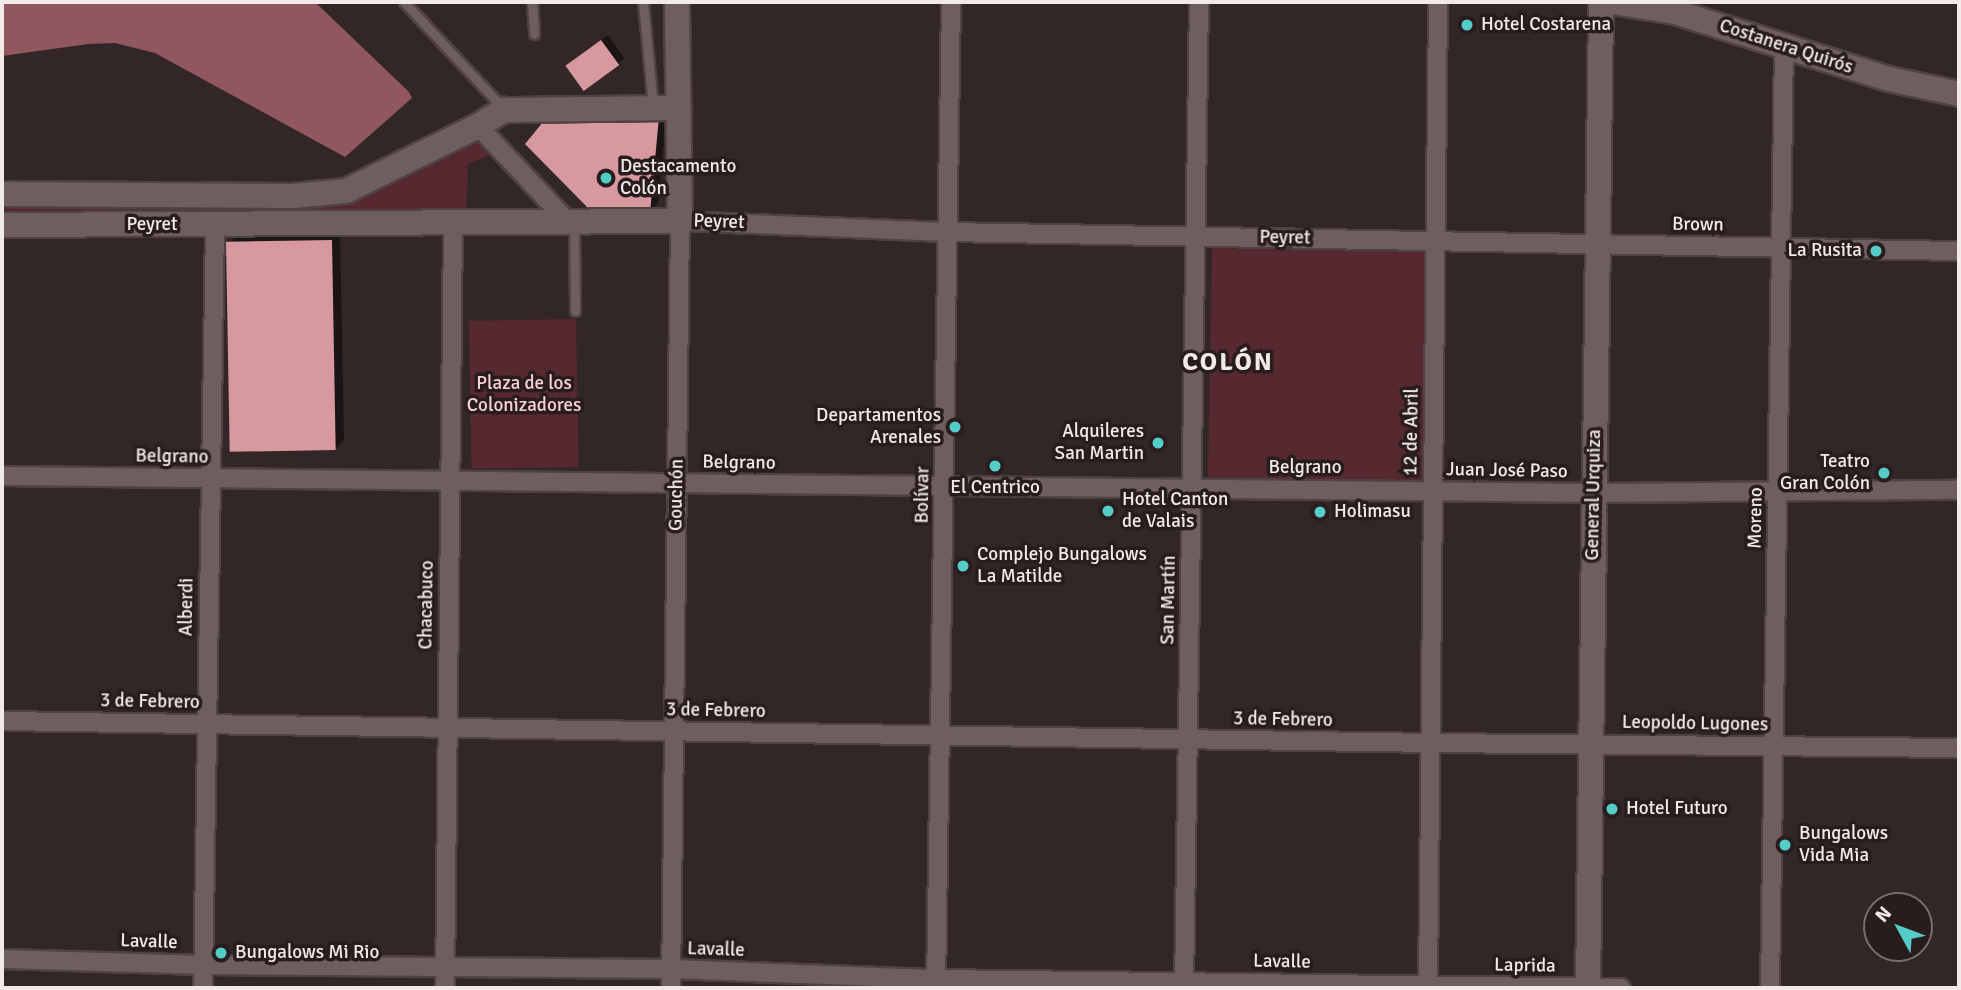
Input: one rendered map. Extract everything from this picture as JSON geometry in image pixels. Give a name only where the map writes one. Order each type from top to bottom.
[{"type":"street","name":"Gouchón","points":[[671,988],[680,221],[677,2]]},
{"type":"street","name":"Bolívar","points":[[936,984],[951,2]]},
{"type":"street","name":"San Martín","points":[[1184,985],[1199,2]]},
{"type":"street","name":"12 de Abril","points":[[1428,986],[1438,2]]},
{"type":"street","name":"General Urquiza","points":[[1588,988],[1601,2]]},
{"type":"street","name":"Costanera Quirós","points":[[1612,2],[1675,12],[1889,79],[1959,94]]},
{"type":"street","name":"Moreno","points":[[1770,988],[1784,48]]},
{"type":"street","points":[[504,110],[678,108]]},
{"type":"street","name":"Peyret","points":[[2,194],[293,197],[346,191],[478,127],[504,110]]},
{"type":"street","points":[[478,127],[571,222]]},
{"type":"street","name":"Peyret","points":[[2,225],[215,226],[680,221],[948,232],[1435,241]]},
{"type":"street","name":"Chacabuco","points":[[445,988],[453,223]]},
{"type":"street","name":"Alberdi","points":[[203,988],[205,724],[215,226]]},
{"type":"street","name":"Brown","points":[[1435,241],[1959,251]]},
{"type":"street","name":"Belgrano","points":[[2,476],[1433,490]]},
{"type":"street","name":"Juan José Paso","points":[[1433,490],[1594,493],[1959,490]]},
{"type":"street","name":"3 de Febrero","points":[[2,721],[1430,743]]},
{"type":"street","name":"Leopoldo Lugones","points":[[1430,743],[1959,748]]},
{"type":"street","name":"Lavalle","points":[[2,959],[204,965],[671,969],[936,984],[1428,986]]},
{"type":"street","name":"Laprida","points":[[1428,986],[1621,988]]},
{"type":"lane","points":[[404,2],[504,110]]},
{"type":"lane","points":[[532,2],[534,33]]},
{"type":"lane","points":[[643,2],[653,108]]},
{"type":"lane","points":[[571,222],[575,311]]},
{"type":"green space","points":[[479,133],[498,152],[468,164],[466,214],[253,211],[240,216],[2,212],[2,200],[296,203]]},
{"type":"green space","points":[[1212,248],[1427,252],[1423,483],[1208,479]]},
{"type":"green space","name":"Plaza de los Colonizadores","points":[[576,319],[579,467],[472,469],[469,321]]},
{"type":"shaded area","points":[[2,2],[315,2],[409,92],[412,98],[345,157],[155,53],[115,43],[2,56]]},
{"type":"building","points":[[601,40],[619,65],[584,91],[565,66]]},
{"type":"building","name":"Destacamento Colón","points":[[659,117],[650,213],[591,211],[525,144],[543,122]]},
{"type":"building","points":[[332,240],[336,450],[230,452],[226,242]]},
{"type":"place","name":"Hotel Costarena","points":[[1467,25]]},
{"type":"place","name":"Destacamento Colón","points":[[606,178]]},
{"type":"place","name":"La Rusita","points":[[1876,251]]},
{"type":"place","name":"Departamentos Arenales","points":[[955,427]]},
{"type":"place","name":"Alquileres San Martin","points":[[1158,443]]},
{"type":"place","name":"El Centrico","points":[[995,466]]},
{"type":"place","name":"Teatro Gran Colón","points":[[1884,473]]},
{"type":"place","name":"Hotel Canton de Valais","points":[[1108,511]]},
{"type":"place","name":"Holimasu","points":[[1320,512]]},
{"type":"place","name":"Complejo Bungalows La Matilde","points":[[963,566]]},
{"type":"place","name":"Hotel Futuro","points":[[1612,809]]},
{"type":"place","name":"Bungalows Vida Mia","points":[[1785,845]]},
{"type":"place","name":"Bungalows Mi Rio","points":[[221,953]]},
{"type":"district","name":"COLÓN","points":[[1228,363]]}]
